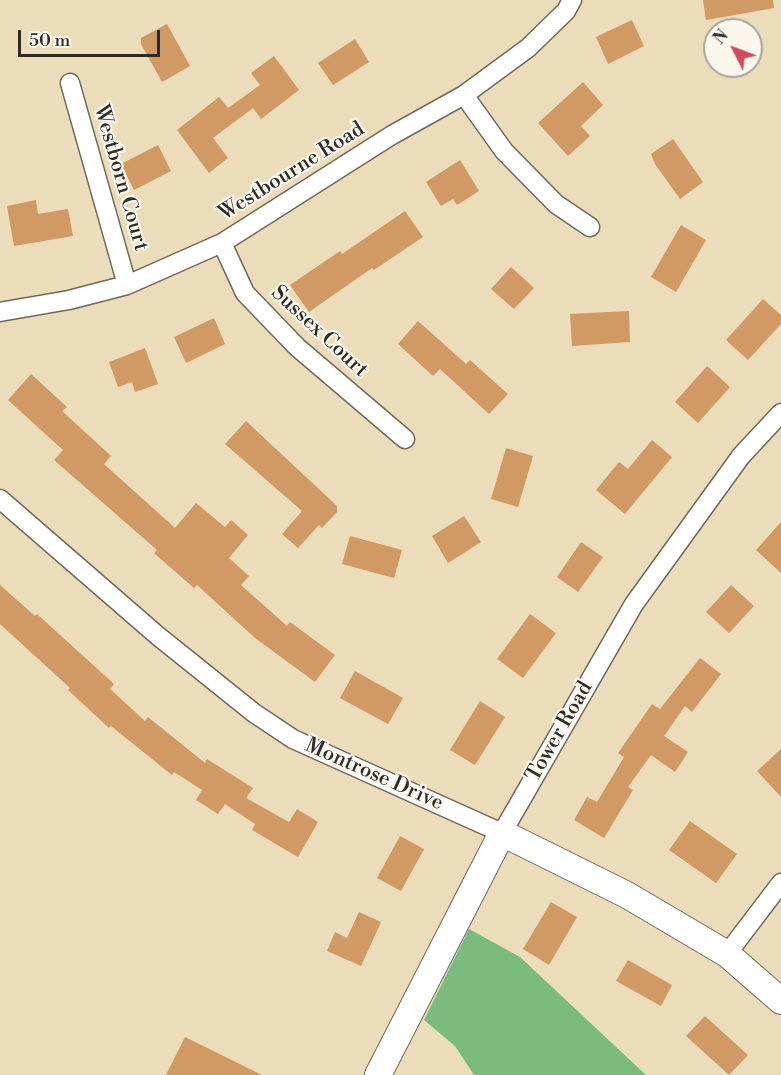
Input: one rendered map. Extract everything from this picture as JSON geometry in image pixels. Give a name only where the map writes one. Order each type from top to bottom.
[{"type":"street","name":"Westbourne Road","points":[[0,312],[69,300],[126,285],[222,243],[392,135],[464,95],[528,48],[566,11],[572,0]]},
{"type":"street","name":"Westborn Court","points":[[70,84],[126,285]]},
{"type":"street","points":[[464,95],[504,151],[556,204],[590,227]]},
{"type":"street","name":"Sussex Court","points":[[222,243],[244,293],[297,347],[405,439]]},
{"type":"street","name":"Tower Road","points":[[378,1075],[502,833],[634,604],[741,456],[781,413]]},
{"type":"street","name":"Montrose Drive","points":[[0,499],[158,636],[254,713],[292,739],[502,833],[627,895],[727,954],[781,1001]]},
{"type":"street","points":[[727,954],[781,883]]},
{"type":"green space","points":[[469,929],[520,957],[646,1075],[474,1075],[455,1046],[424,1020]]},
{"type":"building","points":[[703,0],[773,0],[774,8],[706,18]]},
{"type":"building","points":[[632,20],[644,46],[608,64],[596,37]]},
{"type":"building","points":[[167,24],[190,66],[162,82],[141,44],[141,38]]},
{"type":"building","points":[[355,39],[369,62],[333,85],[318,63]]},
{"type":"building","points":[[274,56],[299,90],[261,119],[253,108],[213,138],[228,158],[209,173],[177,130],[219,97],[228,108],[260,85],[251,73]]},
{"type":"building","points":[[583,82],[603,105],[581,126],[590,136],[568,156],[538,123]]},
{"type":"building","points":[[673,139],[703,182],[680,199],[655,164],[651,154]]},
{"type":"building","points":[[158,145],[171,171],[134,190],[121,164]]},
{"type":"building","points":[[460,160],[479,191],[457,205],[453,199],[441,206],[426,182]]},
{"type":"building","points":[[36,200],[38,214],[68,209],[73,236],[14,246],[7,206]]},
{"type":"building","points":[[405,211],[423,237],[374,270],[372,268],[309,312],[290,285],[340,251],[342,254]]},
{"type":"building","points":[[681,225],[706,240],[676,292],[651,277]]},
{"type":"building","points":[[511,267],[534,288],[514,309],[491,289]]},
{"type":"building","points":[[763,299],[781,315],[781,324],[748,360],[726,340]]},
{"type":"building","points":[[629,311],[630,342],[572,346],[570,314]]},
{"type":"building","points":[[214,318],[225,344],[186,363],[174,337]]},
{"type":"building","points":[[418,321],[466,364],[470,360],[508,394],[489,414],[440,369],[433,376],[398,344]]},
{"type":"building","points":[[145,348],[158,384],[135,392],[132,382],[118,387],[109,362]]},
{"type":"building","points":[[707,366],[730,387],[698,423],[675,402]]},
{"type":"building","points":[[31,374],[67,407],[62,411],[111,456],[104,464],[175,528],[196,503],[225,527],[231,520],[248,535],[229,558],[249,576],[241,585],[287,626],[290,622],[335,655],[315,682],[255,638],[197,585],[194,588],[154,553],[157,550],[54,460],[63,450],[8,400]]},
{"type":"building","points":[[246,421],[337,506],[337,512],[322,528],[319,525],[298,548],[282,534],[302,511],[225,444]]},
{"type":"building","points":[[652,440],[672,457],[625,514],[596,490],[619,462],[628,469]]},
{"type":"building","points":[[506,448],[533,456],[518,507],[491,499]]},
{"type":"building","points":[[464,516],[481,542],[448,563],[432,536]]},
{"type":"building","points":[[781,522],[781,573],[756,550]]},
{"type":"building","points":[[350,536],[402,550],[394,578],[342,564]]},
{"type":"building","points":[[581,542],[603,557],[578,592],[557,577]]},
{"type":"building","points":[[0,585],[35,616],[37,614],[114,684],[110,689],[145,721],[148,717],[205,763],[207,759],[253,788],[246,798],[289,822],[297,809],[318,822],[298,857],[252,830],[255,824],[225,804],[218,814],[196,800],[202,790],[174,772],[172,775],[111,726],[109,728],[68,690],[70,688],[0,624]]},
{"type":"building","points":[[731,585],[754,606],[729,633],[706,612]]},
{"type":"building","points":[[530,614],[556,633],[523,678],[497,659]]},
{"type":"building","points":[[700,658],[721,674],[692,712],[685,706],[664,736],[688,752],[675,772],[651,755],[628,787],[633,790],[604,838],[574,820],[587,797],[597,802],[624,757],[618,753],[652,704],[660,709]]},
{"type":"building","points":[[355,671],[403,698],[388,724],[340,698]]},
{"type":"building","points":[[480,701],[505,717],[475,765],[450,750]]},
{"type":"building","points":[[781,749],[781,797],[757,771]]},
{"type":"building","points":[[690,821],[737,854],[716,883],[669,850]]},
{"type":"building","points":[[400,836],[424,849],[401,891],[377,878]]},
{"type":"building","points":[[551,902],[577,917],[549,965],[523,949]]},
{"type":"building","points":[[359,912],[381,922],[361,966],[327,951],[335,932],[347,938]]},
{"type":"building","points":[[628,960],[672,985],[661,1006],[616,981]]},
{"type":"building","points":[[705,1016],[748,1055],[729,1075],[686,1036]]},
{"type":"building","points":[[185,1037],[262,1075],[166,1075]]}]
